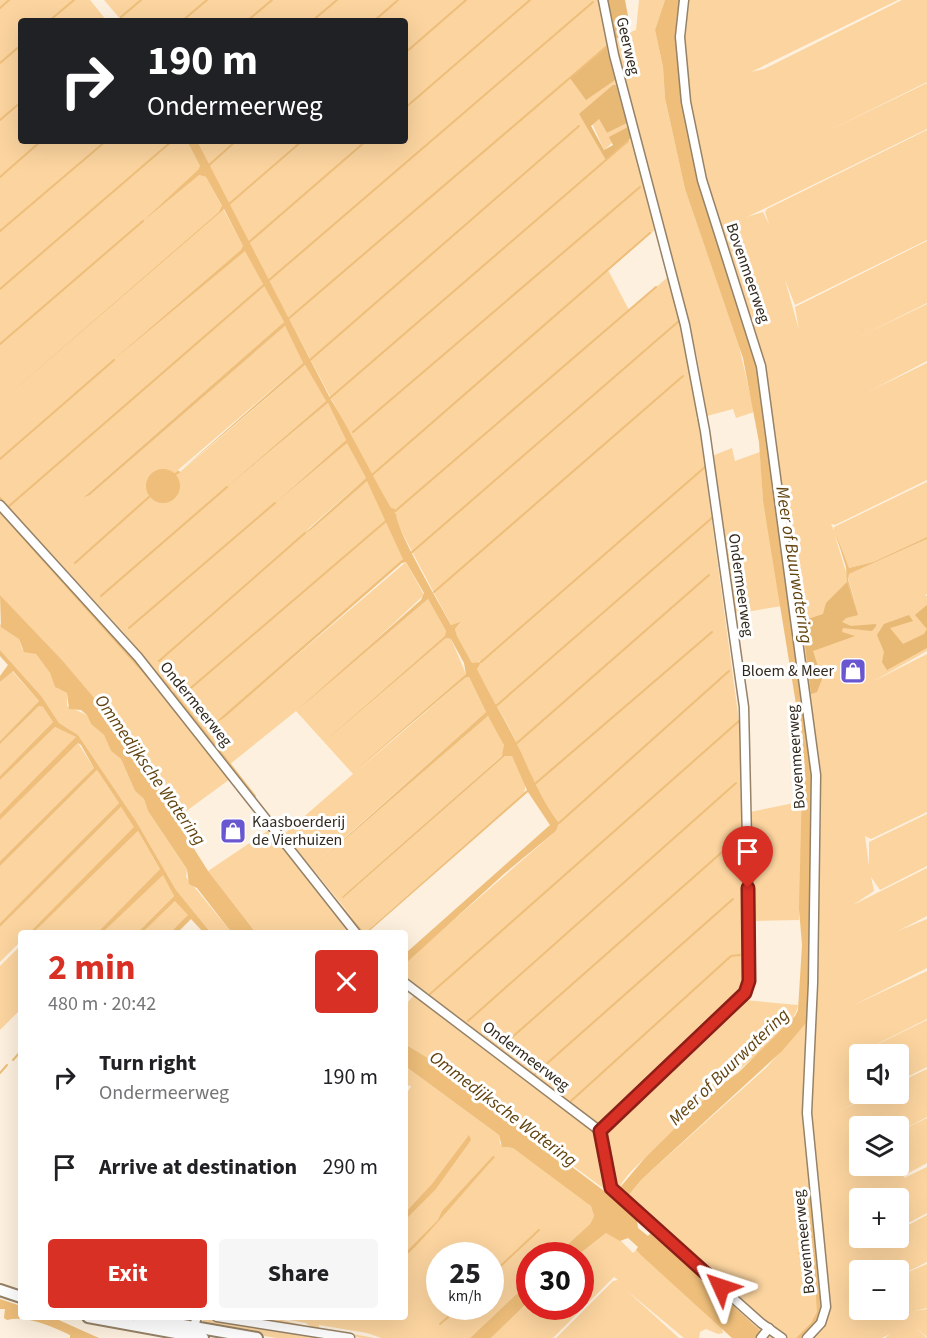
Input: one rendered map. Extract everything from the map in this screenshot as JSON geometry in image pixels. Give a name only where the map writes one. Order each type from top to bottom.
[{"type":"main road","points":[[0,1290],[18,1296]]},
{"type":"main road","points":[[103,1320],[202,1338]]},
{"type":"main road","points":[[173,1320],[197,1322],[257,1338]]},
{"type":"street","name":"Geerweg","points":[[603,0],[625,98]]},
{"type":"street","name":"Bovenmeerweg","points":[[684,0],[680,37],[686,102],[702,180],[751,327],[763,376],[815,769],[813,983],[808,1048],[807,1122],[826,1307],[821,1323],[807,1338]]},
{"type":"street","name":"Ondermeerweg","points":[[408,985],[600,1131],[739,1001],[749,981],[744,707],[693,364],[625,98]]},
{"type":"street","name":"Ondermeerweg","points":[[0,505],[138,657],[354,930]]},
{"type":"street","points":[[600,1131],[609,1182],[618,1196],[765,1334],[782,1338]]},
{"type":"street","points":[[236,1320],[350,1338]]},
{"type":"street","points":[[190,1337],[197,1322]]},
{"type":"street","points":[[197,1322],[202,1338]]},
{"type":"shaded area","points":[[0,0],[90,0],[105,18],[18,18],[18,144],[189,144],[200,166],[199,175],[206,177],[284,322],[86,495],[90,495],[285,326],[303,363],[178,470],[180,472],[305,365],[326,401],[231,484],[328,403],[346,440],[277,501],[347,442],[366,478],[307,530],[312,529],[367,480],[404,556],[402,561],[210,729],[406,562],[424,595],[340,673],[428,599],[446,631],[446,636],[349,720],[446,638],[451,639],[466,674],[357,771],[465,678],[469,677],[486,712],[315,864],[488,716],[503,740],[505,753],[343,898],[505,756],[512,756],[526,784],[524,793],[368,930],[363,930],[284,834],[353,774],[296,711],[229,765],[124,633],[0,498]]},
{"type":"shaded area","points":[[104,0],[598,0],[630,127],[604,150],[592,123],[599,119],[607,133],[627,123],[579,114],[606,159],[633,137],[656,229],[608,270],[629,310],[668,277],[691,369],[698,416],[695,419],[698,418],[739,721],[745,949],[745,980],[739,992],[601,1123],[595,1122],[408,982],[408,961],[413,955],[556,831],[559,823],[540,794],[512,733],[481,678],[477,669],[480,661],[472,663],[457,636],[455,629],[461,623],[451,625],[198,144],[408,144],[408,18],[119,18]]},
{"type":"shaded area","points":[[604,0],[607,0],[615,38],[636,30],[639,0],[665,0],[655,30],[663,67],[665,98],[685,189],[739,346],[754,412],[736,418],[733,409],[707,416],[697,357]]},
{"type":"shaded area","points":[[607,0],[625,0],[628,16],[622,36],[615,39]]},
{"type":"shaded area","points":[[665,0],[680,0],[676,27],[684,113],[703,192],[761,387],[812,778],[809,993],[807,1022],[782,1051],[642,1179],[627,1197],[622,1195],[617,1201],[637,1220],[638,1228],[648,1236],[650,1234],[709,1283],[768,1338],[732,1338],[642,1256],[636,1250],[638,1247],[628,1238],[620,1241],[606,1233],[594,1242],[570,1242],[590,1224],[594,1216],[591,1206],[513,1148],[502,1147],[499,1135],[408,1068],[408,1046],[449,1071],[475,1094],[612,1197],[644,1159],[714,1090],[739,1072],[795,1016],[798,1010],[802,945],[799,909],[803,747],[763,501],[759,442],[743,358],[685,189],[665,98],[663,67],[655,30]]},
{"type":"shaded area","points":[[680,0],[898,0],[751,72],[764,69],[902,0],[927,0],[927,82],[822,134],[927,83],[927,129],[747,217],[763,212],[769,224],[765,212],[767,209],[927,130],[927,240],[795,305],[785,280],[799,330],[795,307],[927,241],[927,303],[861,336],[927,304],[927,361],[870,391],[927,363],[927,480],[835,525],[831,524],[834,530],[834,527],[927,482],[927,537],[873,562],[849,568],[835,536],[848,579],[849,574],[927,539],[927,594],[925,595],[927,596],[927,651],[872,682],[927,654],[927,812],[871,839],[865,836],[869,866],[869,842],[927,814],[927,866],[880,890],[871,877],[874,891],[853,905],[927,868],[927,916],[898,931],[927,919],[927,968],[854,1005],[927,971],[927,1019],[877,1044],[849,1044],[849,1058],[843,1061],[849,1058],[849,1104],[853,1104],[840,1110],[854,1104],[909,1104],[909,1077],[927,1069],[927,1117],[909,1126],[909,1116],[849,1116],[849,1176],[905,1176],[904,1178],[927,1167],[927,1213],[909,1223],[909,1188],[849,1188],[849,1248],[909,1248],[909,1225],[927,1215],[927,1262],[909,1271],[909,1260],[849,1260],[849,1320],[909,1320],[909,1272],[927,1264],[927,1308],[915,1311],[927,1309],[927,1337],[914,1326],[927,1338],[885,1338],[890,1334],[882,1338],[768,1338],[744,1315],[745,1313],[654,1239],[650,1234],[653,1231],[617,1201],[622,1195],[627,1197],[642,1179],[766,1068],[807,1022],[812,778],[761,387],[693,153],[684,113],[679,72],[677,18]]},
{"type":"shaded area","points":[[606,46],[615,80],[586,100],[570,78]]},
{"type":"shaded area","points":[[613,85],[616,85],[627,123],[607,133],[599,119],[591,126],[604,150],[613,145],[609,137],[628,127],[631,138],[606,160],[579,114]]},
{"type":"shaded area","points":[[189,144],[199,144],[330,398],[391,508],[395,509],[393,513],[396,514],[403,535],[451,625],[461,622],[455,629],[457,636],[472,663],[481,662],[477,669],[516,742],[540,794],[559,823],[556,831],[505,873],[408,961],[408,951],[550,825],[528,792],[368,930],[527,790],[512,756],[505,756],[342,897],[502,756],[504,745],[488,716],[316,864],[486,712],[469,677],[465,678],[356,770],[466,674],[464,663],[451,639],[446,638],[325,741],[445,636],[446,631],[428,599],[296,711],[421,600],[424,593],[406,562],[402,563],[225,717],[209,728],[403,559],[367,481],[305,533],[366,478],[347,443],[275,503],[346,440],[328,403],[227,487],[326,401],[305,365],[179,472],[303,363],[285,326],[90,495],[84,497],[284,322],[245,251],[112,361],[241,250],[243,246],[224,209],[0,402],[219,212],[222,206],[206,177],[199,175],[143,221],[200,166]]},
{"type":"shaded area","points":[[732,448],[735,461],[760,452],[763,501],[782,606],[734,614],[712,456]]},
{"type":"shaded area","points":[[163,469],[175,474],[180,486],[175,498],[163,503],[151,498],[146,486],[151,474]]},
{"type":"shaded area","points":[[0,512],[127,651],[230,779],[174,820],[113,720],[62,660],[0,595]]},
{"type":"shaded area","points":[[836,535],[849,568],[873,562],[927,537],[927,539],[849,574],[848,580],[858,615],[847,582],[846,567]]},
{"type":"shaded area","points":[[847,582],[858,615],[846,618],[842,622],[851,626],[876,624],[876,626],[872,631],[843,628],[842,632],[855,636],[813,651],[822,679],[817,692],[811,694],[802,621],[823,614],[826,603]]},
{"type":"shaded area","points":[[0,595],[62,660],[113,720],[208,871],[254,930],[230,930],[197,888],[189,884],[187,869],[148,811],[144,799],[135,791],[121,759],[111,751],[104,735],[91,724],[87,715],[81,710],[69,709],[67,693],[55,687],[50,673],[36,654],[24,652],[19,639],[1,627]]},
{"type":"shaded area","points":[[927,605],[927,629],[915,615]]},
{"type":"shaded area","points":[[909,615],[913,621],[890,628],[903,644],[924,634],[927,629],[927,648],[887,670],[882,662],[884,652],[877,635],[884,624]]},
{"type":"shaded area","points":[[0,624],[19,639],[22,649],[36,654],[50,673],[55,687],[67,693],[67,706],[87,715],[91,724],[104,735],[111,751],[121,759],[135,791],[144,799],[148,811],[187,869],[186,877],[230,930],[209,930],[176,890],[136,821],[78,735],[59,723],[42,697],[0,650]]},
{"type":"shaded area","points":[[0,650],[42,697],[59,723],[78,735],[136,821],[176,890],[209,930],[201,930],[191,919],[180,930],[173,930],[188,915],[175,901],[145,930],[140,930],[174,896],[163,875],[105,930],[100,930],[160,869],[138,831],[36,930],[32,930],[134,827],[121,807],[0,927],[0,923],[119,803],[97,770],[0,866],[0,861],[94,768],[78,743],[0,820],[0,814],[76,737],[55,727],[0,780],[0,776],[53,722],[43,707],[39,706],[0,744],[0,741],[39,701],[13,671],[0,682],[0,676],[8,665],[0,656]]},
{"type":"shaded area","points":[[12,671],[39,701],[0,741],[0,682]]},
{"type":"shaded area","points":[[39,706],[43,707],[53,722],[0,776],[0,744]]},
{"type":"shaded area","points":[[55,727],[76,737],[74,741],[0,814],[0,780]]},
{"type":"shaded area","points":[[78,743],[94,768],[0,861],[0,820]]},
{"type":"shaded area","points":[[97,770],[119,803],[0,923],[0,866]]},
{"type":"shaded area","points":[[804,801],[799,920],[752,921],[750,812]]},
{"type":"shaded area","points":[[121,807],[135,827],[32,930],[18,930],[18,944],[0,962],[0,927]]},
{"type":"shaded area","points":[[269,830],[350,930],[254,930],[208,871]]},
{"type":"shaded area","points":[[138,831],[160,869],[100,930],[36,930]]},
{"type":"shaded area","points":[[163,874],[174,896],[140,930],[105,930]]},
{"type":"shaded area","points":[[319,879],[362,930],[359,930]]},
{"type":"shaded area","points":[[176,900],[189,915],[173,930],[145,930]]},
{"type":"shaded area","points":[[18,948],[18,1012],[0,1030],[0,966]]},
{"type":"shaded area","points":[[415,994],[597,1133],[604,1176],[614,1196],[475,1094],[449,1071],[408,1046],[408,1002]]},
{"type":"shaded area","points":[[744,1000],[798,1005],[795,1015],[775,1038],[713,1092],[637,1166],[618,1191],[613,1185],[605,1133]]},
{"type":"shaded area","points":[[927,1020],[927,1067],[909,1076],[909,1044],[878,1044]]},
{"type":"shaded area","points":[[408,1068],[499,1135],[500,1144],[506,1148],[513,1148],[584,1199],[591,1206],[594,1216],[590,1224],[570,1242],[516,1242],[516,1294],[504,1306],[504,1242],[426,1242],[426,1320],[489,1320],[470,1338],[381,1338],[367,1333],[319,1325],[319,1328],[375,1338],[362,1338],[251,1320],[283,1320],[310,1327],[306,1323],[289,1320],[408,1320],[408,1091],[411,1087],[408,1086]]},
{"type":"shaded area","points":[[927,1118],[927,1163],[909,1173],[909,1127]]},
{"type":"shaded area","points":[[469,1135],[471,1140],[435,1190],[408,1217],[408,1210],[432,1184]]},
{"type":"shaded area","points":[[493,1156],[495,1157],[408,1254],[408,1250],[438,1220],[442,1211]]},
{"type":"shaded area","points":[[808,1196],[811,1196],[820,1259],[822,1307],[820,1318],[812,1329],[801,1338],[796,1338],[811,1323],[817,1312],[813,1251],[797,1254],[812,1244]]},
{"type":"shaded area","points":[[606,1233],[616,1236],[633,1253],[636,1250],[722,1328],[723,1333],[718,1334],[706,1329],[700,1332],[699,1338],[684,1338],[626,1290],[679,1338],[556,1338],[574,1320],[594,1320],[594,1300],[613,1281],[618,1280],[614,1277],[594,1297],[594,1242]]},
{"type":"shaded area","points":[[516,1294],[516,1314],[491,1338],[470,1338],[489,1320],[504,1320],[504,1306]]},
{"type":"shaded area","points":[[0,1299],[18,1305],[18,1319],[7,1320],[4,1318],[5,1309],[0,1309]]},
{"type":"shaded area","points":[[516,1314],[516,1320],[571,1320],[553,1338],[491,1338]]},
{"type":"shaded area","points":[[27,1320],[59,1320],[99,1338],[70,1338],[70,1335]]},
{"type":"shaded area","points":[[203,1320],[222,1320],[338,1338],[276,1338],[203,1325]]},
{"type":"waterway","points":[[0,8],[9,0]]},
{"type":"waterway","points":[[53,18],[74,0]]},
{"type":"waterway","points":[[121,17],[141,0]]},
{"type":"waterway","points":[[186,18],[207,0]]},
{"type":"waterway","points":[[251,18],[272,0]]},
{"type":"waterway","points":[[316,18],[337,0]]},
{"type":"waterway","points":[[377,18],[398,0]]},
{"type":"waterway","points":[[408,50],[466,0]]},
{"type":"waterway","points":[[408,105],[530,0]]},
{"type":"waterway","points":[[268,281],[593,2]]},
{"type":"waterway","points":[[288,319],[606,47]]},
{"type":"waterway","points":[[0,63],[18,48]]},
{"type":"waterway","points":[[0,120],[18,105]]},
{"type":"waterway","points":[[310,360],[579,126]]},
{"type":"waterway","points":[[330,398],[628,141]]},
{"type":"waterway","points":[[0,177],[38,144]]},
{"type":"waterway","points":[[0,231],[102,144]]},
{"type":"waterway","points":[[0,289],[169,144]]},
{"type":"waterway","points":[[208,166],[233,144]]},
{"type":"waterway","points":[[228,205],[299,144]]},
{"type":"waterway","points":[[248,243],[363,144]]},
{"type":"waterway","points":[[353,432],[640,187]]},
{"type":"waterway","points":[[0,344],[143,221]]},
{"type":"waterway","points":[[372,475],[650,233]]},
{"type":"waterway","points":[[8,507],[264,285]]},
{"type":"waterway","points":[[393,513],[656,287]]},
{"type":"waterway","points":[[411,553],[679,321]]},
{"type":"waterway","points":[[0,459],[114,360]]},
{"type":"waterway","points":[[434,592],[683,376]]},
{"type":"waterway","points":[[481,662],[705,467]]},
{"type":"waterway","points":[[175,474],[179,472]]},
{"type":"waterway","points":[[101,596],[227,487]]},
{"type":"waterway","points":[[75,563],[149,497]]},
{"type":"waterway","points":[[0,498],[170,688]]},
{"type":"waterway","points":[[129,628],[275,503]]},
{"type":"waterway","points":[[0,512],[157,687]]},
{"type":"waterway","points":[[496,706],[713,517]]},
{"type":"waterway","points":[[185,693],[386,521]]},
{"type":"waterway","points":[[159,661],[305,533]]},
{"type":"waterway","points":[[517,743],[709,575]]},
{"type":"waterway","points":[[536,783],[712,632]]},
{"type":"waterway","points":[[559,823],[729,671]]},
{"type":"waterway","points":[[174,693],[255,796]]},
{"type":"waterway","points":[[430,994],[739,721]]},
{"type":"waterway","points":[[468,1021],[736,783]]},
{"type":"waterway","points":[[501,1047],[738,838]]},
{"type":"waterway","points":[[535,1074],[733,899]]},
{"type":"waterway","points":[[571,1101],[731,956],[740,955]]},
{"type":"waterway","points":[[13,1060],[18,1054]]},
{"type":"waterway","points":[[0,1073],[7,1065]]},
{"type":"waterway","points":[[504,1263],[539,1230]]},
{"type":"waterway","points":[[440,1324],[445,1320]]},
{"type":"place","name":"Bloem & Meer","points":[[853,671]]},
{"type":"place","name":"Kaasboerderij de Vierhuizen","points":[[233,831]]},
{"type":"route","points":[[721,1287],[611,1188],[600,1131],[723,1017],[745,993],[749,981],[748,888]]},
{"type":"water label","name":"Meer of Buurwatering","points":[[794,565]]},
{"type":"water label","name":"Ommedijksche Watering","points":[[150,770]]},
{"type":"water label","name":"Meer of Buurwatering","points":[[729,1067]]},
{"type":"water label","name":"Ommedijksche Watering","points":[[503,1109]]}]
